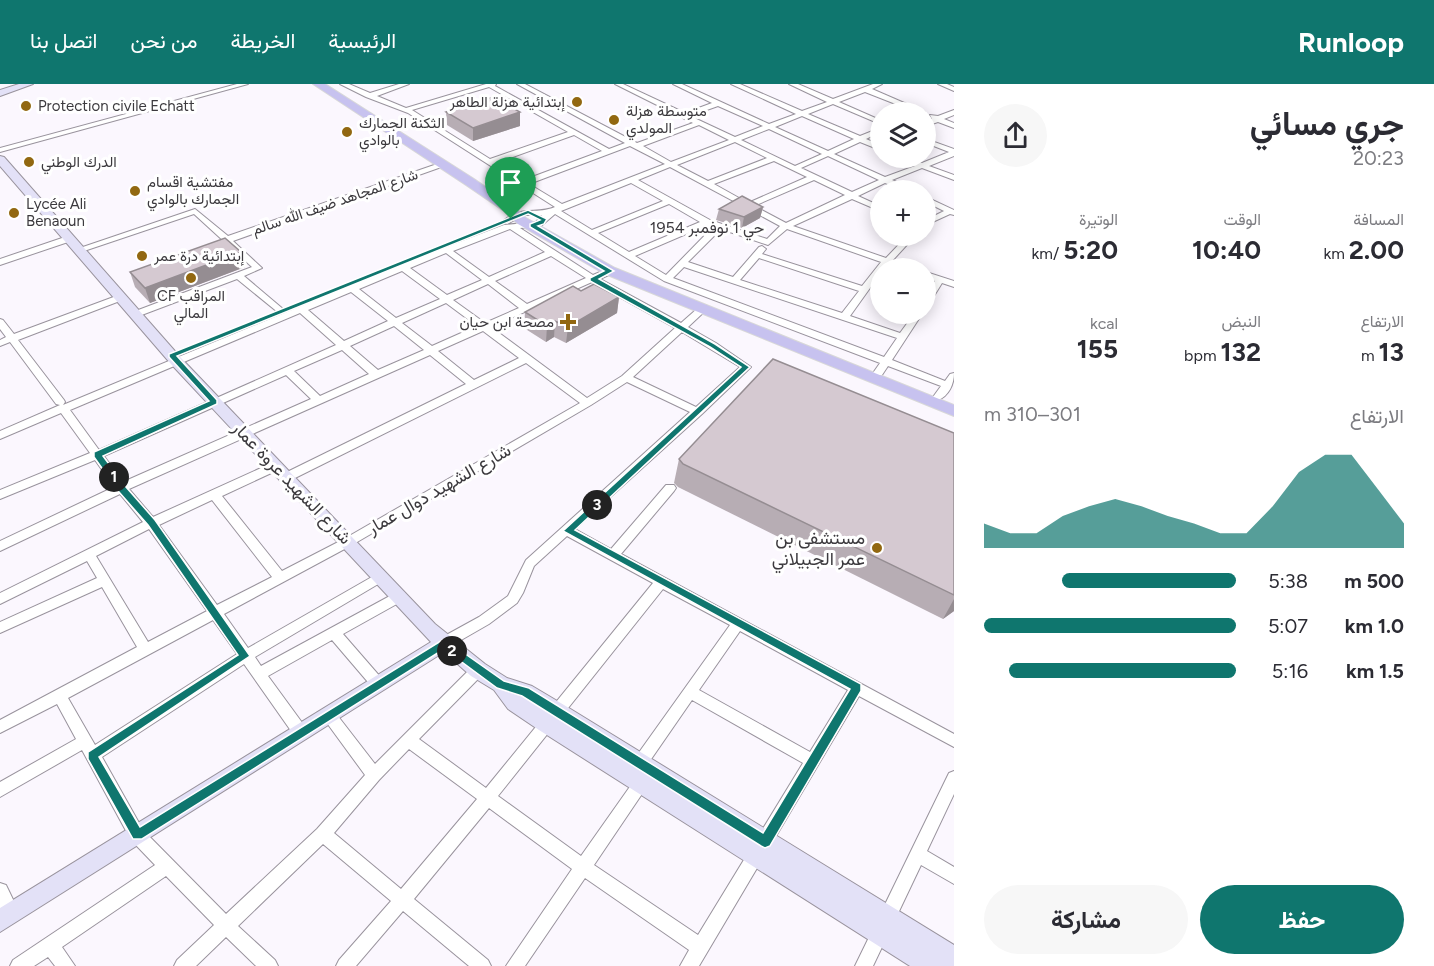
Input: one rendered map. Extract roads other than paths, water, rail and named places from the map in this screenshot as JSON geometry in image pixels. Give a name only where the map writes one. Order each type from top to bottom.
[{"type":"main road","points":[[318,84],[508,208],[513,221],[545,215]]},
{"type":"main road","points":[[330,84],[545,215],[610,271],[701,310],[954,411]]},
{"type":"main road","points":[[545,215],[572,241],[636,276],[882,368],[954,403]]},
{"type":"street","points":[[0,92],[22,84]]},
{"type":"street","points":[[0,92],[28,84]]},
{"type":"street","points":[[0,150],[245,84]]},
{"type":"street","points":[[343,84],[404,110],[491,85],[609,152]]},
{"type":"street","points":[[368,96],[406,84]]},
{"type":"street","points":[[520,84],[786,226],[870,261]]},
{"type":"street","points":[[618,84],[870,203]]},
{"type":"street","points":[[676,84],[885,180],[913,168]]},
{"type":"street","points":[[735,84],[870,144]]},
{"type":"street","points":[[792,84],[870,118]]},
{"type":"street","points":[[545,215],[800,113],[879,84]]},
{"type":"street","points":[[941,84],[954,89]]},
{"type":"street","points":[[866,89],[897,102]]},
{"type":"street","points":[[377,93],[524,183],[545,215],[591,233],[667,279],[882,368],[947,385]]},
{"type":"street","points":[[503,102],[513,99]]},
{"type":"street","points":[[686,115],[719,103]]},
{"type":"street","points":[[937,119],[954,112]]},
{"type":"street","points":[[937,119],[954,126]]},
{"type":"street","points":[[431,126],[441,122]]},
{"type":"street","points":[[524,183],[701,122]]},
{"type":"street","points":[[490,162],[573,133]]},
{"type":"street","points":[[796,168],[870,135]]},
{"type":"street","points":[[936,146],[953,155]]},
{"type":"street","points":[[936,160],[953,155]]},
{"type":"street","points":[[707,184],[775,158]]},
{"type":"street","name":"شارع الشهيد عروة عمار","points":[[0,159],[73,245],[214,402],[444,643],[478,670],[501,684],[514,703],[552,718],[884,925],[954,959]]},
{"type":"street","name":"شارع المجاهد ضيف الله سالم","points":[[226,240],[443,165]]},
{"type":"street","points":[[928,168],[954,178]]},
{"type":"street","points":[[747,206],[815,177]]},
{"type":"street","points":[[632,180],[707,222],[768,242]]},
{"type":"street","points":[[735,280],[768,242],[786,226],[870,187]]},
{"type":"street","points":[[591,233],[669,201]]},
{"type":"street","points":[[936,204],[952,212]]},
{"type":"street","points":[[0,262],[195,212],[258,268],[136,314]]},
{"type":"street","points":[[936,219],[952,212]]},
{"type":"street","points":[[174,358],[447,250],[513,221]]},
{"type":"street","points":[[0,891],[6,917],[468,630],[514,598],[522,573],[530,564],[746,367],[550,253],[513,221]]},
{"type":"street","points":[[0,427],[61,405],[280,311],[513,221]]},
{"type":"street","points":[[627,256],[707,222]]},
{"type":"street","points":[[667,279],[718,227]]},
{"type":"street","points":[[890,258],[901,246]]},
{"type":"street","points":[[447,250],[527,309]]},
{"type":"street","points":[[0,495],[550,253]]},
{"type":"street","points":[[757,255],[868,287]]},
{"type":"street","points":[[682,263],[903,337]]},
{"type":"street","points":[[403,267],[587,403]]},
{"type":"street","points":[[0,546],[245,433],[610,271]]},
{"type":"street","points":[[238,275],[280,311]]},
{"type":"street","points":[[936,292],[949,280]]},
{"type":"street","points":[[844,317],[870,284]]},
{"type":"street","points":[[352,288],[473,384]]},
{"type":"street","points":[[0,343],[122,297]]},
{"type":"street","points":[[300,309],[377,375]]},
{"type":"street","name":"شارع الشهيد دوال عمار","points":[[0,727],[348,542],[587,403],[626,378],[701,310]]},
{"type":"street","points":[[0,322],[122,489],[151,523],[301,732]]},
{"type":"street","points":[[882,368],[911,324]]},
{"type":"street","points":[[0,599],[214,494],[281,472],[526,358]]},
{"type":"street","points":[[287,370],[319,400]]},
{"type":"street","points":[[938,397],[954,375]]},
{"type":"street","points":[[626,378],[698,412]]},
{"type":"street","points":[[612,556],[670,488]]},
{"type":"street","points":[[214,494],[280,578]]},
{"type":"street","points":[[568,531],[954,741]]},
{"type":"street","points":[[89,554],[146,650]]},
{"type":"street","points":[[0,790],[88,749],[381,577]]},
{"type":"street","points":[[0,628],[105,580]]},
{"type":"street","points":[[345,966],[403,902],[488,799],[660,583]]},
{"type":"street","points":[[260,674],[399,596]]},
{"type":"street","points":[[515,966],[582,866],[690,692],[738,624]]},
{"type":"street","points":[[333,632],[378,684]]},
{"type":"street","points":[[183,966],[323,834],[374,774],[478,670]]},
{"type":"street","points":[[689,966],[857,688]]},
{"type":"street","points":[[690,692],[813,761]]},
{"type":"street","points":[[60,696],[138,835],[225,925],[269,966]]},
{"type":"street","points":[[329,715],[374,774]]},
{"type":"street","points":[[408,741],[582,866],[700,947]]},
{"type":"street","points":[[864,966],[954,778]]},
{"type":"street","points":[[323,834],[482,966]]},
{"type":"street","points":[[918,854],[954,876]]},
{"type":"street","points":[[19,966],[168,866]]},
{"type":"street","name":"شارع الشهيد عروة عمار","points":[[884,925],[932,966]]},
{"type":"street","points":[[50,946],[66,966]]},
{"type":"place","name":"إبتدائية هزلة الطاهر","points":[[577,102]]},
{"type":"place","name":"Protection civile Echatt","points":[[26,106]]},
{"type":"place","name":"متوسطة هزلة المولدي","points":[[614,120]]},
{"type":"place","name":"الثكنة الجمارك بالوادي","points":[[347,132]]},
{"type":"place","name":"الدرك الوطني","points":[[29,162]]},
{"type":"place","name":"مفتشية اقسام الجمارك بالوادي","points":[[135,191]]},
{"type":"place","name":"Lycée Ali Benaoun","points":[[14,213]]},
{"type":"place","name":"إبتدائية درة عمر","points":[[142,256]]},
{"type":"place","name":"CF المراقب المالي","points":[[191,278]]},
{"type":"place","name":"مصحة ابن حيان","points":[[568,322]]},
{"type":"place","name":"مستشفى بن عمر الجبيلاني","points":[[877,548]]},
{"type":"district","name":"حي 1 نوفمبر 1954","points":[[707,227]]}]
